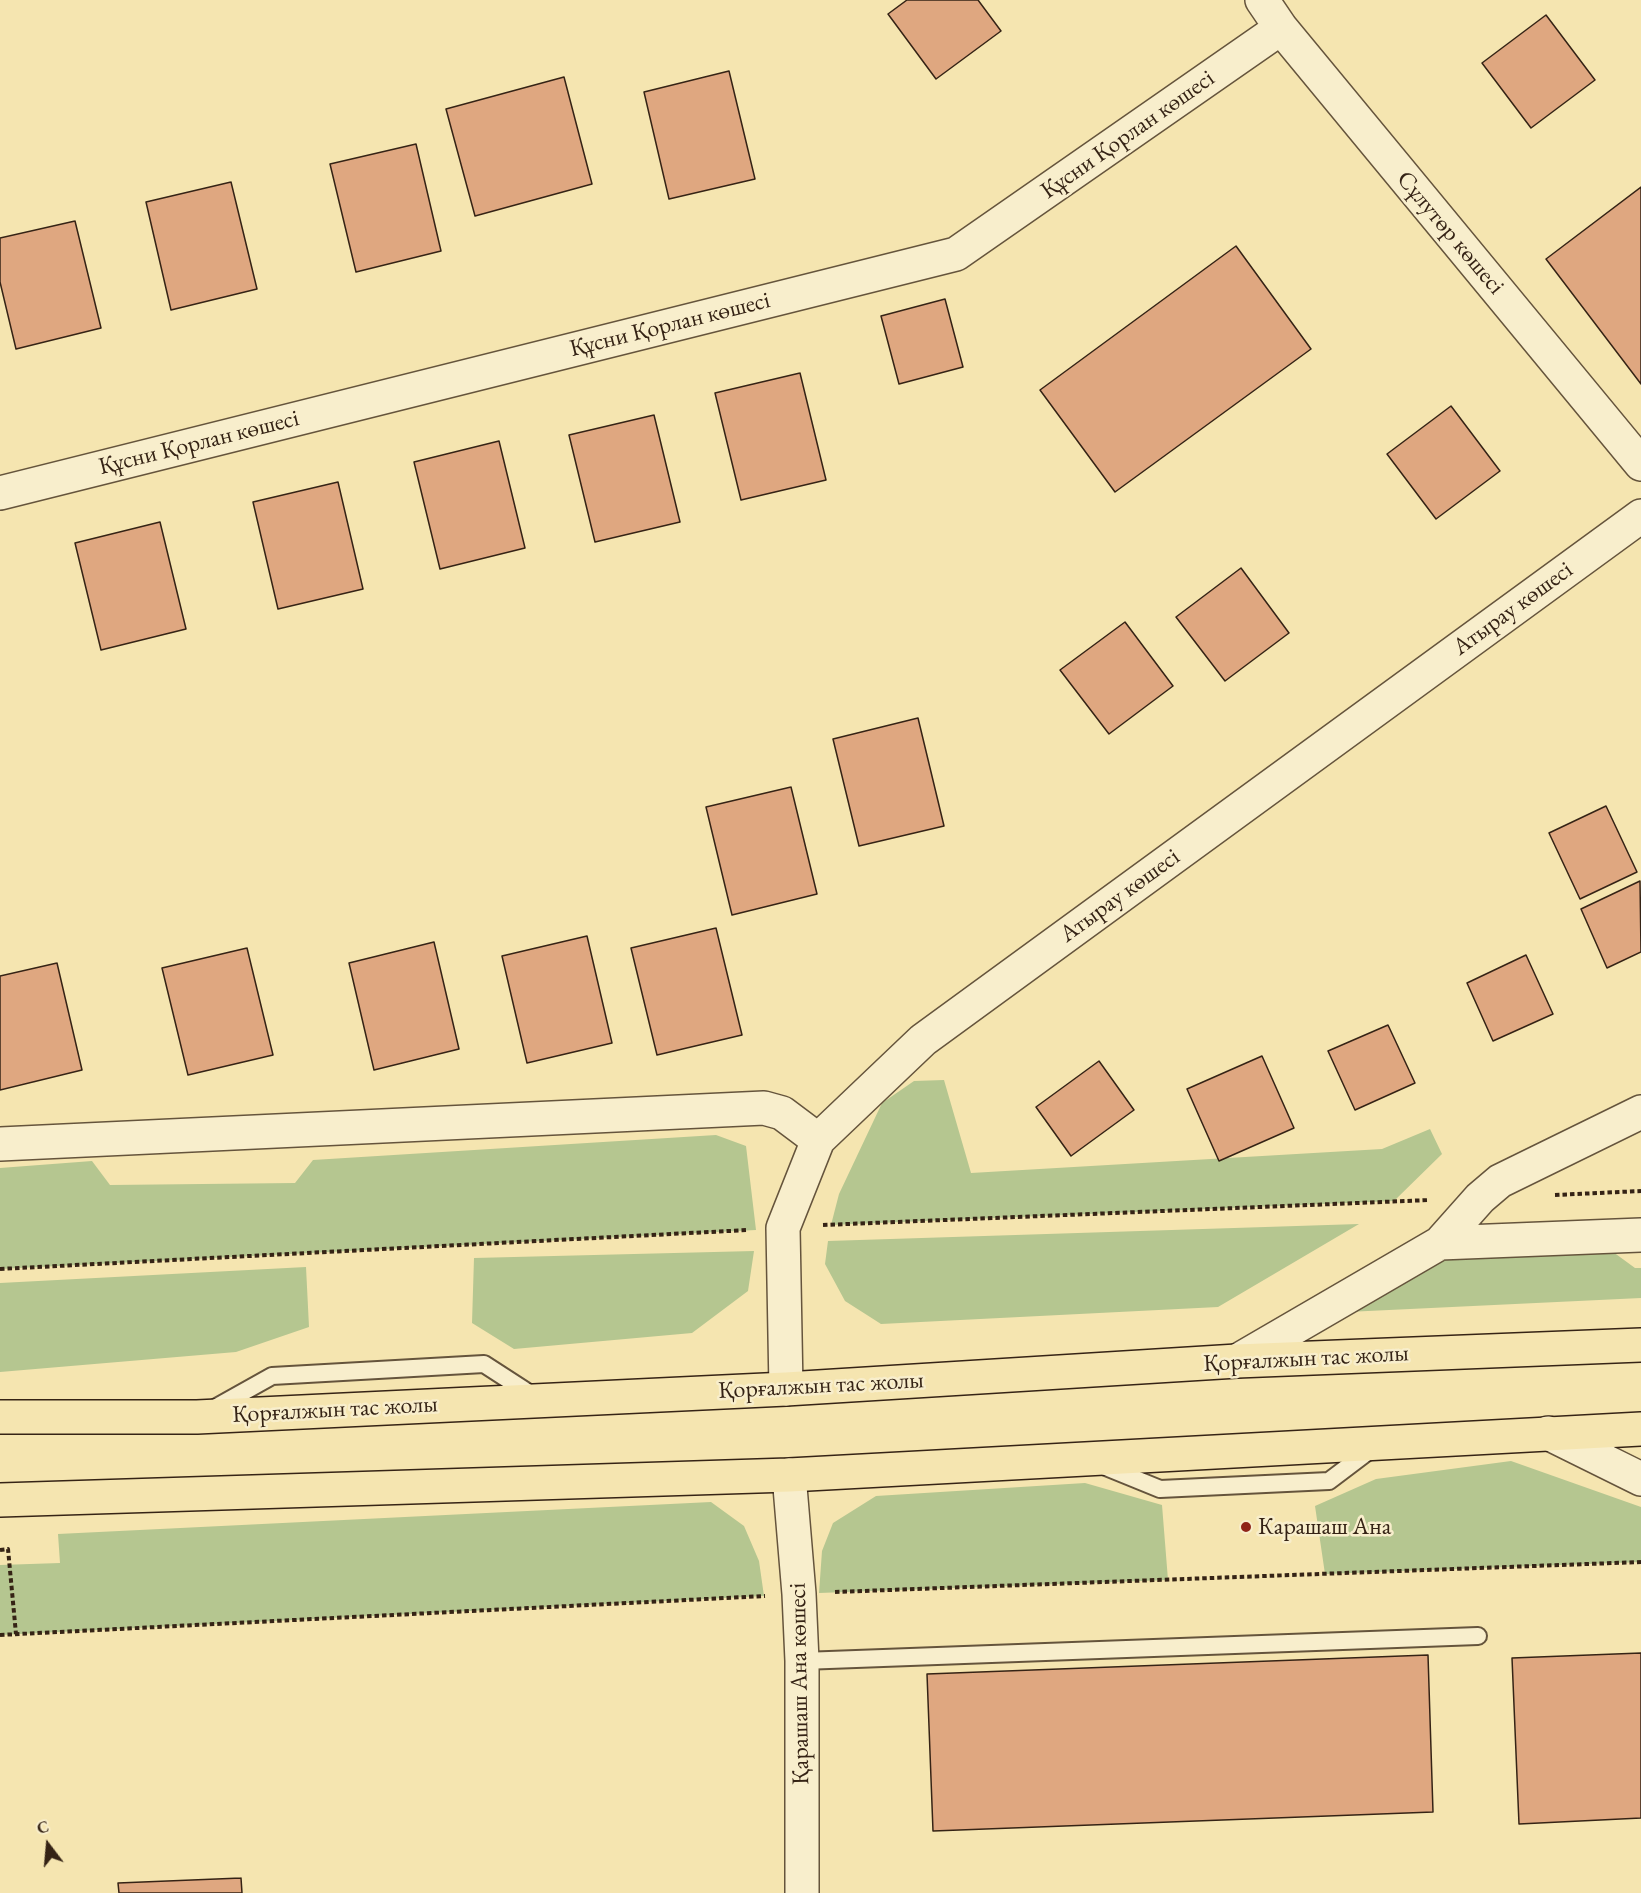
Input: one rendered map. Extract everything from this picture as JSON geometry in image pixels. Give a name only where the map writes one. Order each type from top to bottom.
[{"type":"main road","name":"Қорғалжын тас жолы","points":[[0,1417],[197,1417],[786,1389],[1237,1362],[1641,1345]]},
{"type":"main road","points":[[0,1500],[789,1475],[1641,1429]]},
{"type":"street","name":"Сұлутөр көшесі","points":[[1262,0],[1281,28],[1641,464]]},
{"type":"street","name":"Құсни Қорлан көшесі","points":[[0,493],[956,254],[1281,28]]},
{"type":"street","name":"Атырау көшесі","points":[[786,1389],[783,1228],[818,1140],[922,1040],[1641,516]]},
{"type":"street","points":[[0,1144],[764,1108],[782,1113],[818,1140]]},
{"type":"street","points":[[1237,1362],[1440,1243],[1480,1198],[1500,1181],[1641,1112]]},
{"type":"street","points":[[1440,1243],[1641,1235]]},
{"type":"street","points":[[1548,1433],[1641,1479]]},
{"type":"street","name":"Қарашаш Ана көшесі","points":[[789,1475],[802,1661],[802,1893]]},
{"type":"lane","points":[[802,1661],[1478,1636]]},
{"type":"path","points":[[1548,1196],[1641,1191]]},
{"type":"path","points":[[814,1226],[1394,1201]]},
{"type":"path","points":[[0,1269],[756,1230]]},
{"type":"path","points":[[0,1550],[8,1549],[16,1634]]},
{"type":"path","points":[[0,1635],[799,1594],[1641,1562]]},
{"type":"green space","points":[[944,1080],[971,1173],[1382,1149],[1430,1129],[1442,1154],[1394,1201],[831,1225],[839,1194],[882,1103],[914,1081]]},
{"type":"green space","points":[[716,1135],[746,1146],[756,1230],[0,1269],[0,1168],[92,1161],[110,1185],[295,1183],[313,1160]]},
{"type":"green space","points":[[1359,1224],[1218,1307],[881,1324],[845,1301],[825,1264],[828,1241]]},
{"type":"green space","points":[[1609,1249],[1635,1268],[1641,1268],[1641,1298],[1347,1312],[1445,1258]]},
{"type":"green space","points":[[754,1251],[748,1291],[692,1333],[514,1349],[472,1323],[474,1258]]},
{"type":"green space","points":[[306,1267],[309,1327],[236,1352],[0,1372],[0,1283]]},
{"type":"green space","points":[[1511,1461],[1641,1507],[1641,1562],[1325,1574],[1315,1506],[1376,1479]]},
{"type":"green space","points":[[1085,1483],[1162,1505],[1168,1580],[819,1593],[822,1551],[833,1523],[876,1496]]},
{"type":"green space","points":[[711,1502],[744,1526],[759,1561],[764,1596],[0,1635],[0,1565],[60,1563],[58,1534]]},
{"type":"building","points":[[907,0],[978,0],[1001,31],[936,79],[888,14]]},
{"type":"building","points":[[1546,15],[1595,80],[1531,128],[1482,63]]},
{"type":"building","points":[[729,71],[755,179],[669,199],[644,92]]},
{"type":"building","points":[[564,77],[592,184],[475,216],[446,109]]},
{"type":"building","points":[[416,144],[441,251],[356,272],[330,164]]},
{"type":"building","points":[[231,182],[257,289],[171,310],[146,202]]},
{"type":"building","points":[[1641,187],[1641,384],[1546,259]]},
{"type":"building","points":[[75,221],[101,328],[16,349],[0,282],[0,238]]},
{"type":"building","points":[[1236,246],[1311,349],[1115,492],[1040,390]]},
{"type":"building","points":[[945,299],[963,367],[899,384],[881,316]]},
{"type":"building","points":[[800,373],[826,480],[741,500],[715,393]]},
{"type":"building","points":[[1451,406],[1500,471],[1436,519],[1387,454]]},
{"type":"building","points":[[654,415],[680,522],[595,542],[569,435]]},
{"type":"building","points":[[499,441],[525,548],[440,569],[414,462]]},
{"type":"building","points":[[338,482],[363,589],[278,609],[253,502]]},
{"type":"building","points":[[160,522],[186,629],[101,650],[75,543]]},
{"type":"building","points":[[1241,568],[1289,633],[1225,681],[1176,617]]},
{"type":"building","points":[[1125,622],[1173,686],[1109,734],[1060,670]]},
{"type":"building","points":[[918,718],[944,826],[859,846],[833,739]]},
{"type":"building","points":[[791,787],[817,894],[732,915],[706,807]]},
{"type":"building","points":[[1606,806],[1637,872],[1580,899],[1549,833]]},
{"type":"building","points":[[1640,881],[1641,952],[1607,968],[1581,909]]},
{"type":"building","points":[[716,928],[742,1035],[657,1055],[631,948]]},
{"type":"building","points":[[587,936],[612,1043],[527,1063],[502,956]]},
{"type":"building","points":[[434,942],[459,1049],[374,1070],[349,963]]},
{"type":"building","points":[[247,948],[273,1055],[188,1075],[162,968]]},
{"type":"building","points":[[1526,955],[1553,1014],[1493,1041],[1467,983]]},
{"type":"building","points":[[57,963],[82,1070],[0,1090],[0,976]]},
{"type":"building","points":[[1388,1025],[1415,1083],[1355,1110],[1328,1051]]},
{"type":"building","points":[[1262,1056],[1294,1128],[1219,1161],[1187,1089]]},
{"type":"building","points":[[1099,1061],[1134,1110],[1071,1156],[1036,1107]]},
{"type":"building","points":[[1641,1653],[1641,1818],[1519,1824],[1512,1658]]},
{"type":"building","points":[[1428,1655],[1433,1812],[933,1831],[927,1674]]},
{"type":"building","points":[[241,1878],[242,1893],[119,1893],[118,1883]]},
{"type":"place","name":"Карашаш Ана","points":[[1246,1527]]}]
